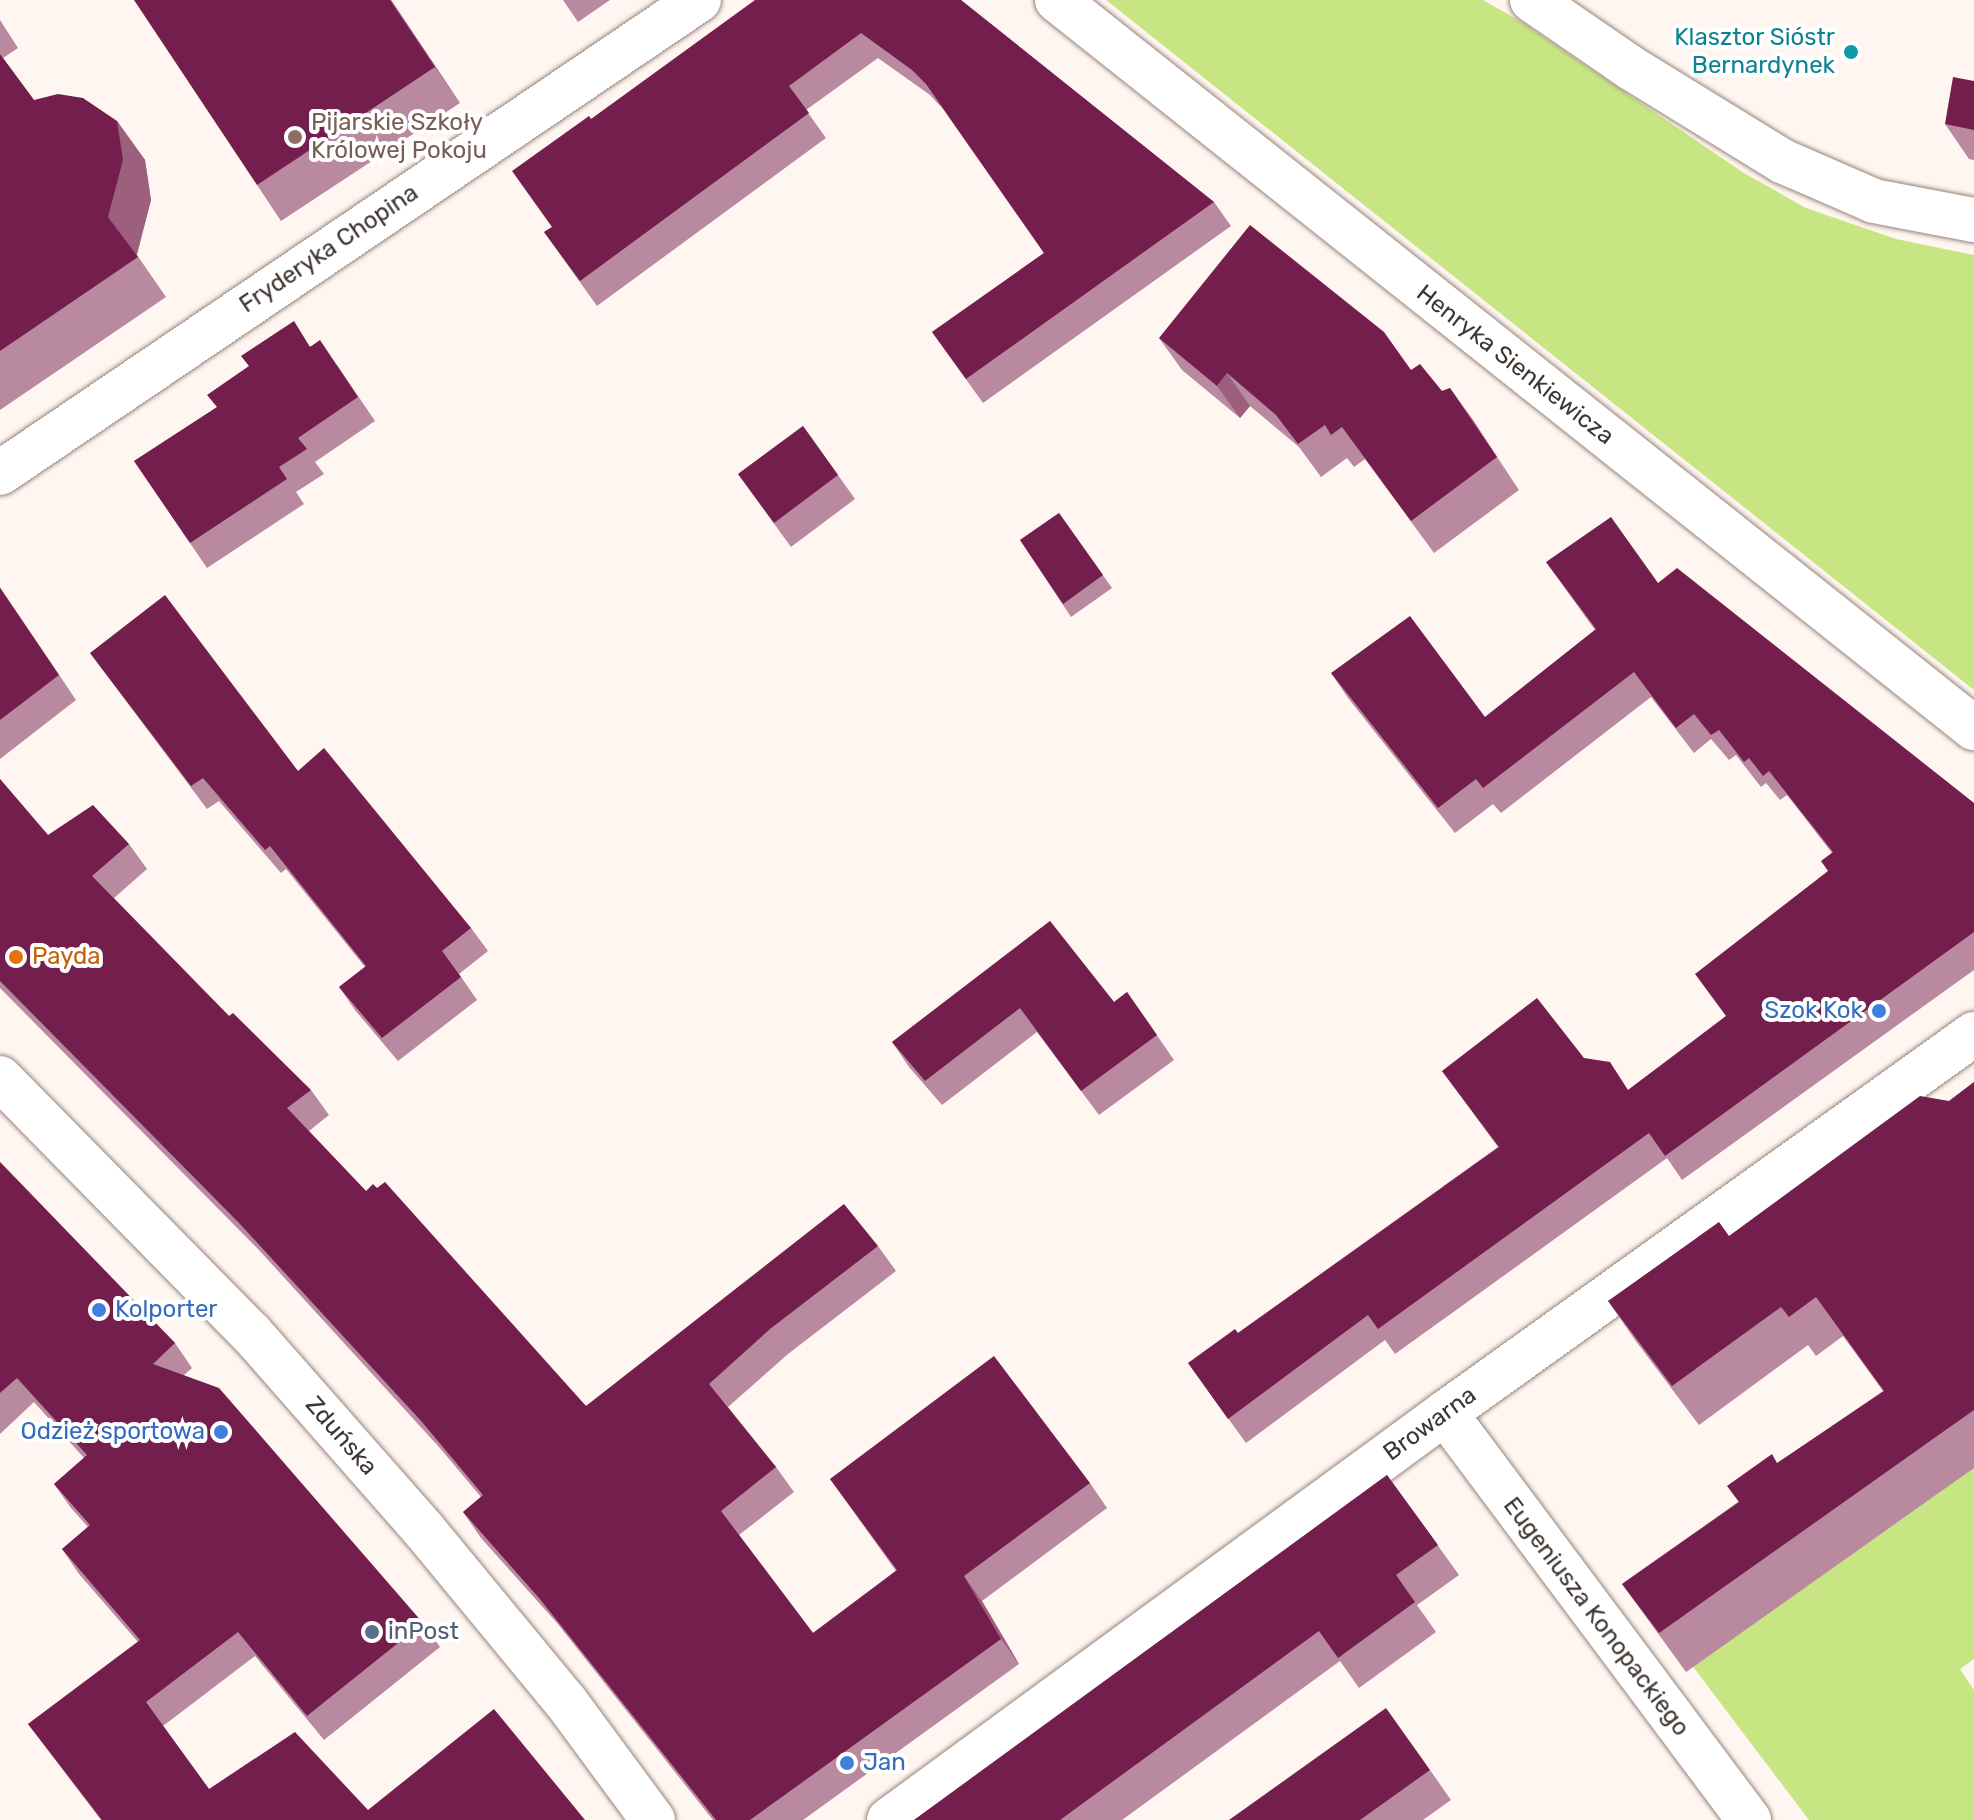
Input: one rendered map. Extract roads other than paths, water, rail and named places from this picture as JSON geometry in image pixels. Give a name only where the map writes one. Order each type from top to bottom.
[{"type":"street","name":"Fryderyka Chopina","points":[[0,473],[699,0]]},
{"type":"street","name":"Henryka Sienkiewicza","points":[[1057,0],[1974,728]]},
{"type":"street","points":[[1532,0],[1631,68],[1782,161],[1874,201],[1974,220]]},
{"type":"street","name":"Browarna","points":[[889,1820],[1445,1413],[1974,1034]]},
{"type":"street","name":"Zduńska","points":[[0,1078],[74,1150],[291,1379],[424,1530],[566,1702],[653,1820]]},
{"type":"street","name":"Eugeniusza Konopackiego","points":[[1445,1413],[1749,1820]]},
{"type":"place","name":"Klasztor Sióstr Bernardynek","points":[[1851,52]]},
{"type":"place","name":"Pijarskie Szkoły Królowej Pokoju","points":[[295,137]]},
{"type":"place","name":"Payda","points":[[16,957]]},
{"type":"place","name":"Szok Kok","points":[[1879,1011]]},
{"type":"place","name":"Kolporter","points":[[99,1310]]},
{"type":"place","name":"Odzież sportowa","points":[[221,1432]]},
{"type":"place","name":"inPost","points":[[372,1632]]},
{"type":"place","name":"Jan","points":[[847,1763]]}]
